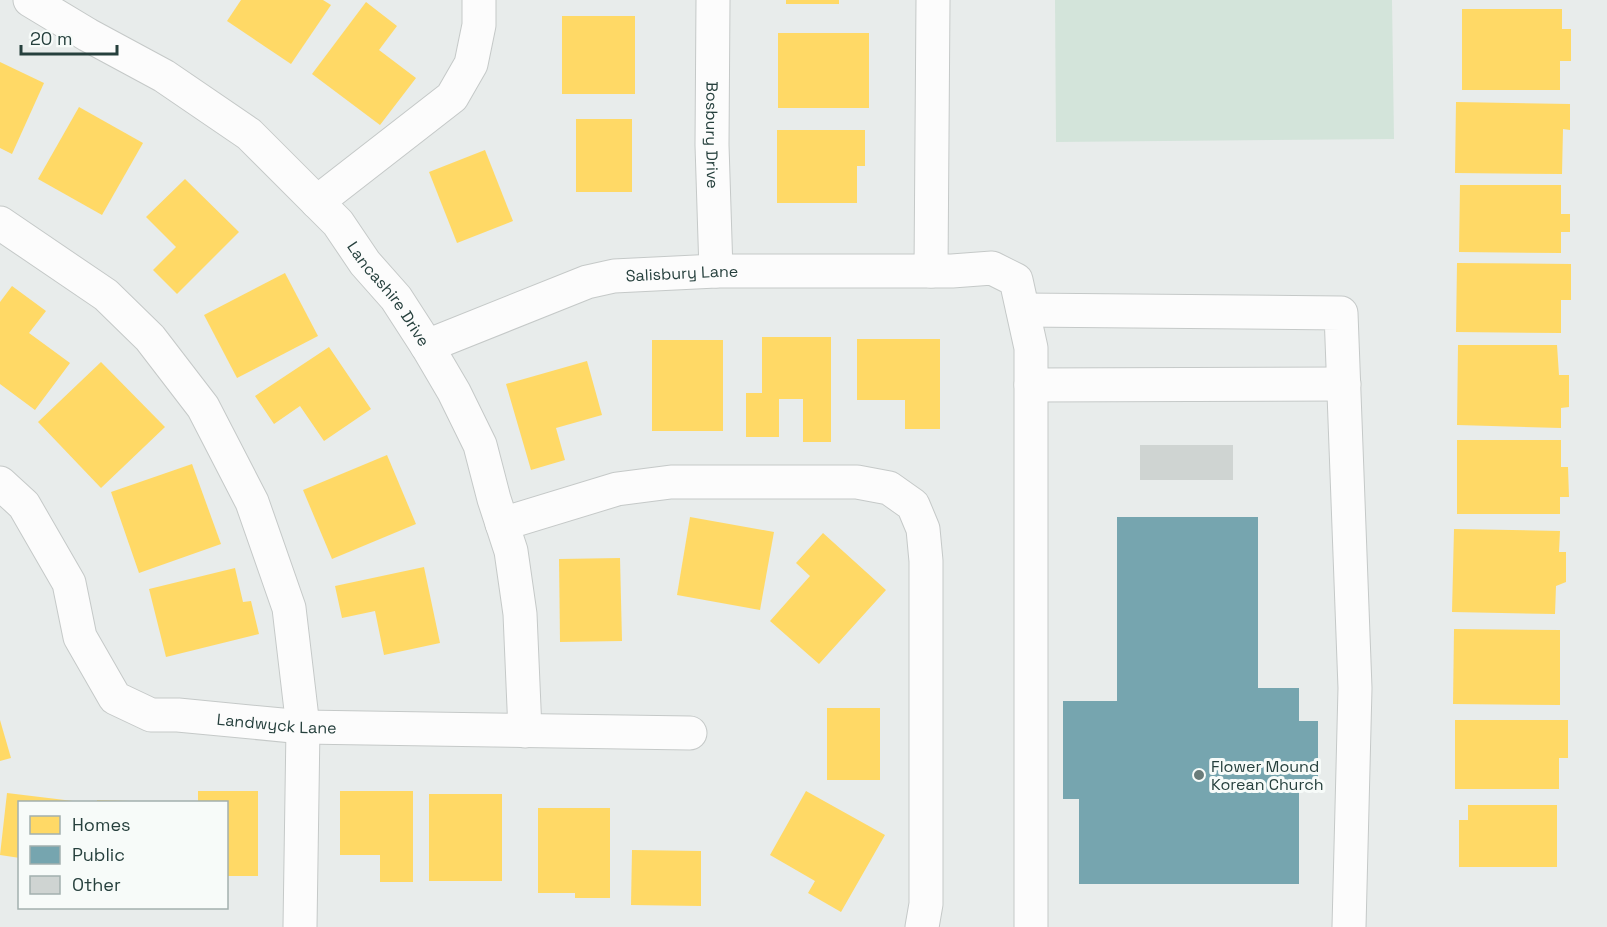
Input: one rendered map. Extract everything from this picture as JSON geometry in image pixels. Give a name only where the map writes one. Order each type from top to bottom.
[{"type":"street","name":"Lancashire Drive","points":[[30,0],[88,35],[164,76],[249,134],[338,224],[365,263],[396,298],[427,345],[480,445],[511,551],[520,614],[525,731]]},
{"type":"street","points":[[317,202],[452,97],[471,64],[479,25],[478,0]]},
{"type":"street","name":"Bosbury Drive","points":[[713,0],[712,145],[716,271]]},
{"type":"street","points":[[933,0],[942,271]]},
{"type":"street","points":[[0,223],[106,295],[150,338],[203,407],[252,502],[289,608],[303,728],[300,927]]},
{"type":"street","name":"Salisbury Lane","points":[[427,345],[587,282],[614,276],[716,271],[942,271],[992,268],[1016,280],[1023,310]]},
{"type":"street","points":[[1030,927],[1031,348],[1023,310],[1341,313],[1355,688],[1349,927]]},
{"type":"street","points":[[1031,385],[1344,384]]},
{"type":"street","points":[[502,524],[617,489],[671,482],[857,482],[889,488],[913,505],[923,529],[926,561],[926,904],[922,927]]},
{"type":"street","name":"Landwyck Lane","points":[[0,483],[24,505],[69,583],[80,637],[115,698],[151,715],[178,715],[303,728],[690,733]]},
{"type":"green space","points":[[1055,0],[1392,0],[1394,139],[1056,142]]},
{"type":"building: Homes","points":[[241,0],[323,0],[331,5],[291,64],[227,21]]},
{"type":"building: Homes","points":[[786,0],[839,0],[839,4],[786,4]]},
{"type":"building: Homes","points":[[366,2],[397,26],[379,50],[416,78],[380,125],[312,74]]},
{"type":"building: Homes","points":[[1462,9],[1562,9],[1562,29],[1571,29],[1571,61],[1560,61],[1560,90],[1462,90]]},
{"type":"building: Homes","points":[[562,16],[635,16],[635,94],[562,94]]},
{"type":"building: Homes","points":[[778,33],[869,33],[869,108],[778,108]]},
{"type":"building: Homes","points":[[0,62],[44,83],[12,154],[0,148]]},
{"type":"building: Homes","points":[[1456,102],[1570,104],[1570,130],[1563,129],[1562,174],[1455,173]]},
{"type":"building: Homes","points":[[79,107],[143,143],[102,215],[38,179]]},
{"type":"building: Homes","points":[[576,119],[632,119],[632,192],[576,192]]},
{"type":"building: Homes","points":[[777,130],[865,130],[865,166],[857,166],[857,203],[777,203]]},
{"type":"building: Homes","points":[[485,150],[513,221],[457,243],[429,172]]},
{"type":"building: Homes","points":[[185,179],[239,232],[177,294],[153,270],[176,247],[146,217]]},
{"type":"building: Homes","points":[[1460,185],[1561,185],[1561,214],[1570,214],[1570,232],[1561,232],[1561,253],[1459,252]]},
{"type":"building: Homes","points":[[1457,263],[1571,264],[1571,300],[1561,300],[1561,333],[1456,332]]},
{"type":"building: Homes","points":[[285,273],[318,336],[237,378],[204,315]]},
{"type":"building: Homes","points":[[12,286],[46,311],[29,333],[70,363],[35,410],[0,384],[0,302]]},
{"type":"building: Homes","points":[[762,337],[831,337],[831,442],[803,442],[803,399],[779,399],[779,437],[746,437],[746,393],[762,393]]},
{"type":"building: Homes","points":[[857,339],[940,339],[940,429],[905,429],[905,400],[857,400]]},
{"type":"building: Homes","points":[[652,340],[723,340],[723,431],[652,431]]},
{"type":"building: Homes","points":[[1458,345],[1557,345],[1559,375],[1569,375],[1569,407],[1561,408],[1561,428],[1457,425]]},
{"type":"building: Homes","points":[[329,347],[371,409],[324,441],[300,406],[274,424],[255,396]]},
{"type":"building: Homes","points":[[587,361],[602,415],[556,428],[565,460],[531,470],[506,384]]},
{"type":"building: Homes","points":[[101,362],[165,427],[101,488],[38,422]]},
{"type":"building: Homes","points":[[1457,440],[1561,440],[1561,467],[1568,467],[1569,497],[1560,497],[1560,514],[1457,514]]},
{"type":"building: Homes","points":[[387,455],[416,524],[332,559],[303,490]]},
{"type":"building: Homes","points":[[192,464],[221,544],[139,573],[111,492]]},
{"type":"building: Homes","points":[[690,517],[774,532],[760,610],[677,595]]},
{"type":"building: Homes","points":[[1454,529],[1560,531],[1559,552],[1566,552],[1566,582],[1556,586],[1555,614],[1452,612]]},
{"type":"building: Homes","points":[[823,533],[886,590],[819,664],[770,621],[810,576],[796,563]]},
{"type":"building: Homes","points":[[620,558],[622,641],[560,642],[559,559]]},
{"type":"building: Homes","points":[[424,567],[440,643],[384,655],[375,611],[342,618],[335,586]]},
{"type":"building: Homes","points":[[235,568],[243,602],[251,601],[259,634],[166,657],[149,589]]},
{"type":"building: Homes","points":[[1454,629],[1560,630],[1560,705],[1453,704]]},
{"type":"building: Homes","points":[[827,708],[880,708],[880,780],[827,780]]},
{"type":"building: Homes","points":[[0,720],[11,758],[0,761]]},
{"type":"building: Homes","points":[[1455,720],[1568,720],[1568,758],[1559,758],[1559,789],[1455,789]]},
{"type":"building: Homes","points":[[198,791],[258,791],[258,876],[228,876],[228,801],[198,801]]},
{"type":"building: Homes","points":[[340,791],[413,791],[413,882],[380,882],[380,855],[340,855]]},
{"type":"building: Homes","points":[[806,791],[885,835],[841,912],[808,893],[815,881],[770,855]]},
{"type":"building: Homes","points":[[7,793],[73,801],[18,801],[18,858],[0,855]]},
{"type":"building: Homes","points":[[429,794],[502,794],[502,881],[429,881]]},
{"type":"building: Homes","points":[[1468,805],[1557,805],[1557,867],[1459,867],[1459,820],[1468,820]]},
{"type":"building: Homes","points":[[538,808],[610,808],[610,898],[575,898],[575,893],[538,893]]},
{"type":"building: Homes","points":[[632,850],[701,851],[701,906],[631,905]]},
{"type":"building: Public","points":[[1117,517],[1258,517],[1258,688],[1299,688],[1299,721],[1318,721],[1318,781],[1299,781],[1299,884],[1079,884],[1079,799],[1063,799],[1063,701],[1117,701]]},
{"type":"building: Other","points":[[1140,445],[1233,445],[1233,480],[1140,480]]},
{"type":"place","name":"Flower Mound Korean Church","points":[[1199,775]]}]
